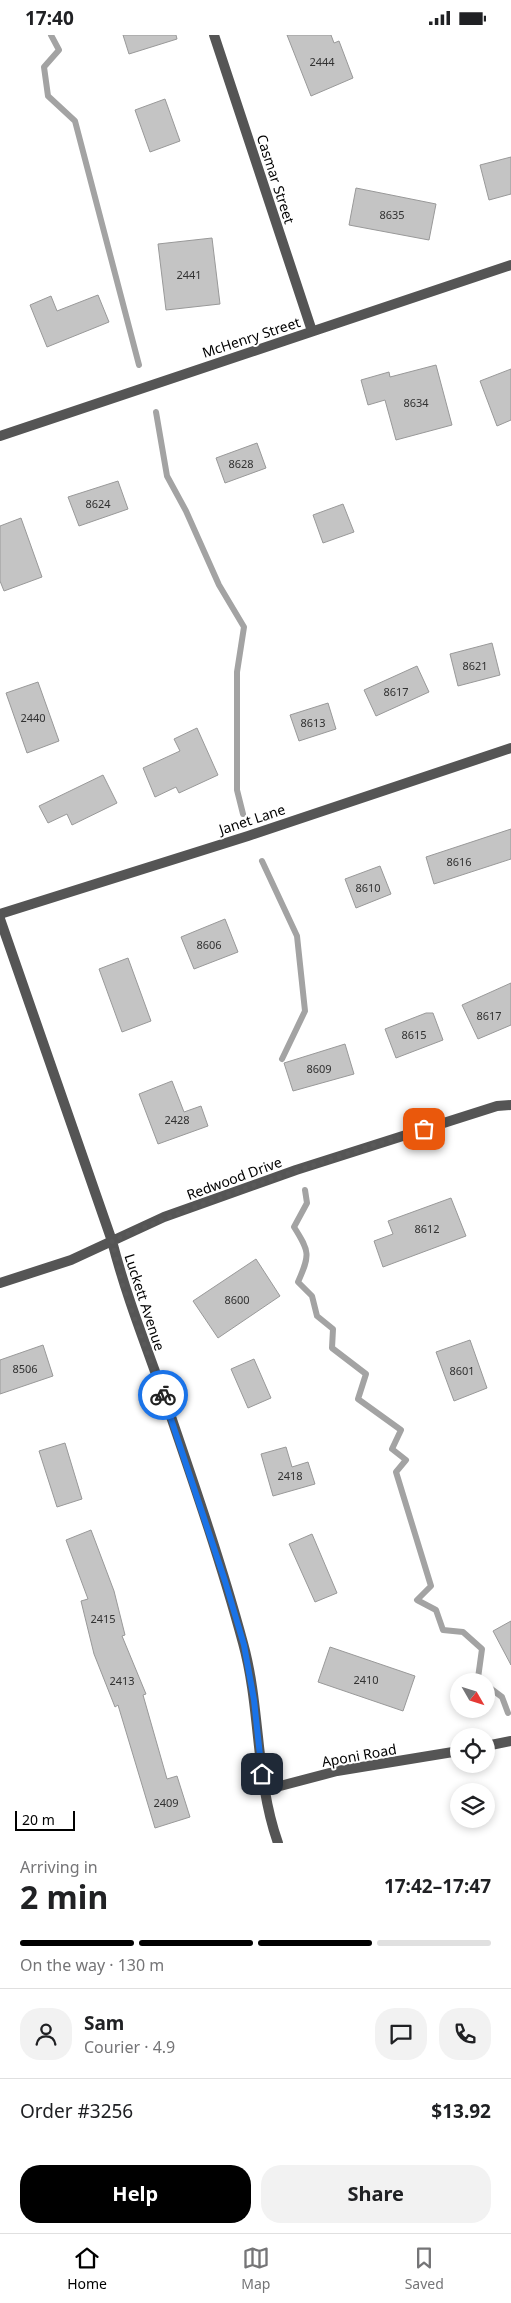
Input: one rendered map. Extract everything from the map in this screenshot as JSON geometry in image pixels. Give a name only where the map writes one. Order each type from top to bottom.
[{"type":"street","name":"Casmar Street","points":[[214,35],[312,331]]},
{"type":"street","name":"McHenry Street","points":[[0,436],[511,265]]},
{"type":"street","name":"Janet Lane","points":[[0,914],[511,748]]},
{"type":"street","name":"Luckett Avenue","points":[[0,919],[112,1241],[123,1287],[165,1401],[225,1581],[244,1645],[254,1700],[264,1790],[278,1843]]},
{"type":"street","name":"Redwood Drive","points":[[0,1283],[71,1259],[164,1217],[296,1171],[497,1106],[511,1105]]},
{"type":"street","points":[[495,1744],[511,1741]]},
{"type":"street","name":"Aponi Road","points":[[264,1790],[337,1771],[450,1752]]},
{"type":"building","points":[[123,35],[176,35],[177,39],[129,54]]},
{"type":"building","points":[[287,35],[331,35],[334,43],[339,41],[353,78],[311,96]]},
{"type":"building","points":[[165,99],[180,141],[150,152],[135,110]]},
{"type":"building","points":[[511,157],[511,194],[489,200],[480,165]]},
{"type":"building","points":[[356,188],[436,204],[429,240],[349,225]]},
{"type":"building","points":[[212,238],[220,304],[166,310],[158,244]]},
{"type":"building","points":[[98,295],[109,322],[47,347],[30,305],[51,296],[57,311]]},
{"type":"building","points":[[436,365],[452,425],[396,440],[385,400],[368,405],[361,380],[389,372],[390,377]]},
{"type":"building","points":[[511,369],[511,420],[497,426],[480,381]]},
{"type":"building","points":[[257,443],[266,468],[225,483],[216,458]]},
{"type":"building","points":[[118,481],[128,509],[79,526],[68,497]]},
{"type":"building","points":[[343,504],[354,532],[323,543],[313,515]]},
{"type":"building","points":[[21,518],[42,577],[4,591],[0,581],[0,526]]},
{"type":"building","points":[[492,643],[500,675],[458,686],[450,654]]},
{"type":"building","points":[[417,666],[429,692],[376,716],[364,690]]},
{"type":"building","points":[[38,682],[59,741],[27,753],[6,693]]},
{"type":"building","points":[[328,703],[336,729],[299,741],[290,715]]},
{"type":"building","points":[[197,728],[218,775],[179,793],[176,787],[155,797],[143,768],[180,751],[174,739]]},
{"type":"building","points":[[103,775],[117,803],[72,825],[67,814],[48,823],[39,806]]},
{"type":"building","points":[[511,829],[511,859],[434,884],[426,857]]},
{"type":"building","points":[[380,866],[391,894],[356,908],[345,879]]},
{"type":"building","points":[[225,919],[238,952],[194,969],[181,937]]},
{"type":"building","points":[[128,958],[151,1021],[122,1032],[99,969]]},
{"type":"building","points":[[511,983],[511,1025],[478,1039],[462,1005]]},
{"type":"building","points":[[426,1013],[433,1013],[443,1040],[396,1058],[385,1029]]},
{"type":"building","points":[[345,1044],[354,1074],[293,1091],[284,1063]]},
{"type":"building","points":[[172,1081],[184,1112],[201,1106],[208,1126],[158,1144],[139,1094]]},
{"type":"building","points":[[451,1198],[466,1236],[383,1267],[374,1241],[393,1234],[388,1221]]},
{"type":"building","points":[[256,1259],[280,1296],[218,1338],[193,1301]]},
{"type":"building","points":[[470,1340],[487,1388],[454,1401],[436,1352]]},
{"type":"building","points":[[43,1345],[53,1376],[0,1394],[0,1360]]},
{"type":"building","points":[[254,1359],[271,1398],[248,1408],[231,1369]]},
{"type":"building","points":[[65,1443],[82,1499],[57,1507],[39,1451]]},
{"type":"building","points":[[286,1447],[292,1467],[308,1462],[315,1484],[273,1496],[261,1454]]},
{"type":"building","points":[[91,1530],[114,1591],[125,1635],[122,1636],[146,1694],[143,1695],[167,1779],[177,1776],[190,1817],[155,1828],[118,1705],[115,1707],[94,1654],[81,1601],[88,1599],[66,1540]]},
{"type":"building","points":[[312,1534],[337,1593],[315,1602],[289,1544]]},
{"type":"building","points":[[511,1621],[511,1665],[493,1631]]},
{"type":"building","points":[[330,1647],[415,1676],[403,1711],[318,1682]]},
{"type":"waterway","points":[[51,35],[59,50],[44,67],[48,96],[75,121],[139,365]]},
{"type":"waterway","points":[[156,412],[167,476],[186,511],[219,585],[244,627],[237,672],[237,790],[243,814]]},
{"type":"waterway","points":[[262,861],[297,936],[305,1011],[282,1059]]},
{"type":"waterway","points":[[305,1190],[307,1203],[294,1227],[303,1242],[306,1254],[305,1266],[298,1282],[312,1296],[317,1316],[333,1329],[332,1348],[366,1374],[358,1399],[401,1430],[392,1449],[406,1460],[396,1472],[431,1586],[417,1600],[436,1610],[443,1630],[463,1632],[482,1649],[479,1673]]},
{"type":"waterway","points":[[495,1692],[502,1697],[508,1713]]},
{"type":"way so far","points":[[163,1395],[123,1287],[112,1241],[164,1217],[424,1129]]},
{"type":"route","points":[[163,1395],[225,1581],[244,1645],[254,1700],[262,1774]]}]
